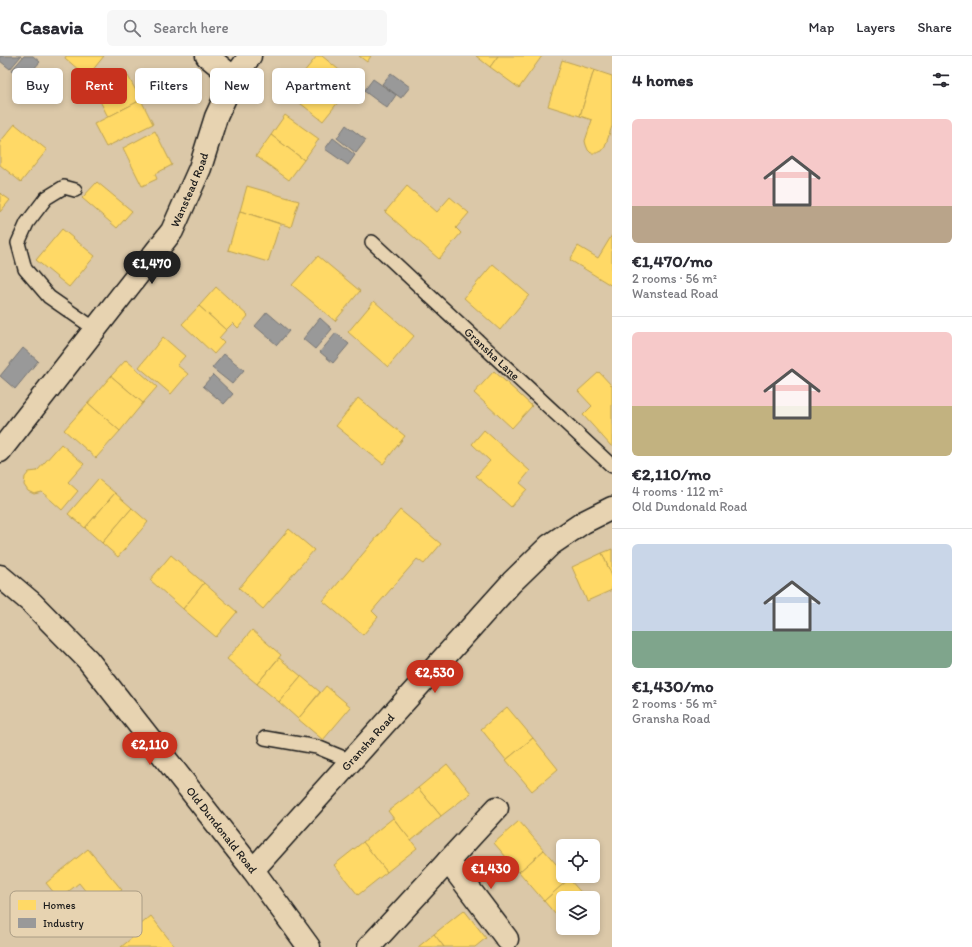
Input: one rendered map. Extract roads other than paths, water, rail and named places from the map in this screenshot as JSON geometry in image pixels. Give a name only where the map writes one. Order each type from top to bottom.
[{"type":"street","points":[[207,56],[222,68]]},
{"type":"street","name":"Wanstead Road","points":[[241,68],[250,56]]},
{"type":"street","name":"Wanstead Road","points":[[0,451],[172,231],[200,168],[216,117],[222,104]]},
{"type":"street","name":"Gransha Road","points":[[253,870],[512,582],[550,545],[584,522],[612,508]]},
{"type":"street","name":"Old Dundonald Road","points":[[0,576],[32,603],[88,660],[253,870],[309,947]]},
{"type":"street","points":[[369,947],[497,808]]},
{"type":"street","points":[[448,861],[507,940]]},
{"type":"lane","points":[[75,190],[64,187],[46,198],[27,223],[18,243],[25,269],[49,297],[95,329]]},
{"type":"lane","name":"Gransha Lane","points":[[372,242],[612,466]]},
{"type":"lane","points":[[265,738],[317,747],[351,761]]}]
